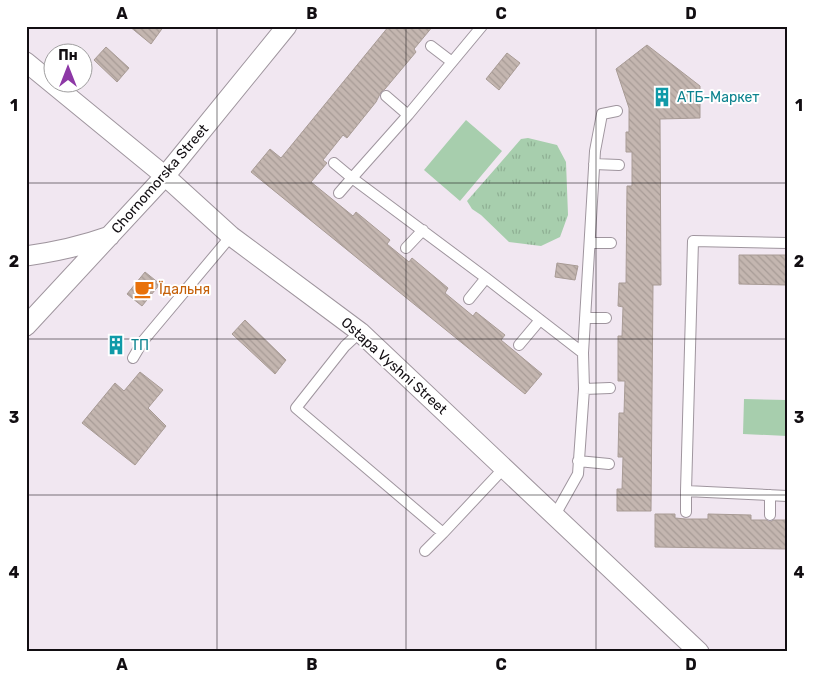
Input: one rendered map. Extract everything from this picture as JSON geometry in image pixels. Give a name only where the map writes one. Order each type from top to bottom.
[{"type":"street","name":"Chornomorska Street","points":[[26,326],[165,176],[287,26]]},
{"type":"street","name":"Ostapa Vyshni Street","points":[[26,62],[165,176],[231,236],[360,332],[555,514],[699,652]]},
{"type":"street","points":[[26,256],[51,253],[89,244],[112,235]]},
{"type":"lane","points":[[339,193],[408,115],[482,26]]},
{"type":"lane","points":[[431,46],[452,62]]},
{"type":"lane","points":[[386,96],[408,115]]},
{"type":"lane","points":[[555,514],[578,474],[584,389],[583,353],[594,164],[602,114],[618,111]]},
{"type":"lane","points":[[334,163],[583,353]]},
{"type":"lane","points":[[594,164],[619,165]]},
{"type":"lane","points":[[406,248],[423,230]]},
{"type":"lane","points":[[132,358],[143,341],[231,236]]},
{"type":"lane","points":[[686,512],[693,241],[787,243]]},
{"type":"lane","points":[[590,243],[611,243]]},
{"type":"lane","points":[[468,299],[486,278]]},
{"type":"lane","points":[[585,318],[606,318]]},
{"type":"lane","points":[[519,345],[540,320]]},
{"type":"lane","points":[[360,332],[345,346],[296,408],[443,533]]},
{"type":"lane","points":[[584,389],[610,388]]},
{"type":"lane","points":[[578,462],[609,464]]},
{"type":"lane","points":[[425,551],[505,467]]},
{"type":"lane","points":[[686,491],[787,496]]},
{"type":"lane","points":[[770,495],[770,514]]},
{"type":"green space","points":[[466,120],[502,151],[460,201],[424,170]]},
{"type":"green space","points":[[528,138],[557,145],[566,162],[568,215],[560,237],[541,246],[509,242],[481,215],[472,209],[467,201],[521,139]]},
{"type":"green space","points":[[744,399],[787,400],[787,436],[743,434]]},
{"type":"building","points":[[129,26],[164,26],[151,44]]},
{"type":"building","points":[[389,26],[433,26],[414,49],[416,52],[381,92],[376,102],[347,138],[343,135],[323,160],[327,163],[311,182],[353,216],[356,212],[390,240],[387,244],[409,262],[412,258],[448,288],[445,293],[473,316],[476,312],[505,335],[501,340],[542,374],[525,394],[251,172],[270,149],[281,158]]},
{"type":"building","points":[[647,45],[700,86],[700,118],[660,119],[661,285],[653,285],[651,511],[617,511],[617,489],[622,489],[623,457],[618,457],[619,413],[624,413],[625,381],[618,381],[618,336],[622,336],[623,307],[618,306],[619,283],[626,283],[627,186],[632,186],[632,152],[626,152],[626,132],[629,132],[629,108],[616,69]]},
{"type":"building","points":[[106,47],[129,68],[117,82],[94,60]]},
{"type":"building","points":[[507,53],[520,63],[499,90],[486,79]]},
{"type":"building","points":[[739,255],[787,255],[787,285],[739,284]]},
{"type":"building","points":[[557,263],[578,266],[575,280],[555,277]]},
{"type":"building","name":"Їдальня","points":[[145,272],[160,284],[142,306],[127,294]]},
{"type":"building","points":[[245,320],[286,360],[275,374],[232,334]]},
{"type":"building","points":[[140,372],[163,390],[148,408],[166,426],[135,465],[82,423],[115,383],[124,391]]},
{"type":"building","points":[[655,514],[675,514],[675,518],[686,519],[708,519],[708,514],[751,515],[751,520],[766,520],[770,522],[774,520],[787,520],[787,549],[655,547]]},
{"type":"place","name":"АТБ-Маркет","points":[[662,97]]},
{"type":"place","name":"Їдальня","points":[[144,289]]},
{"type":"place","name":"ТП","points":[[116,345]]}]
